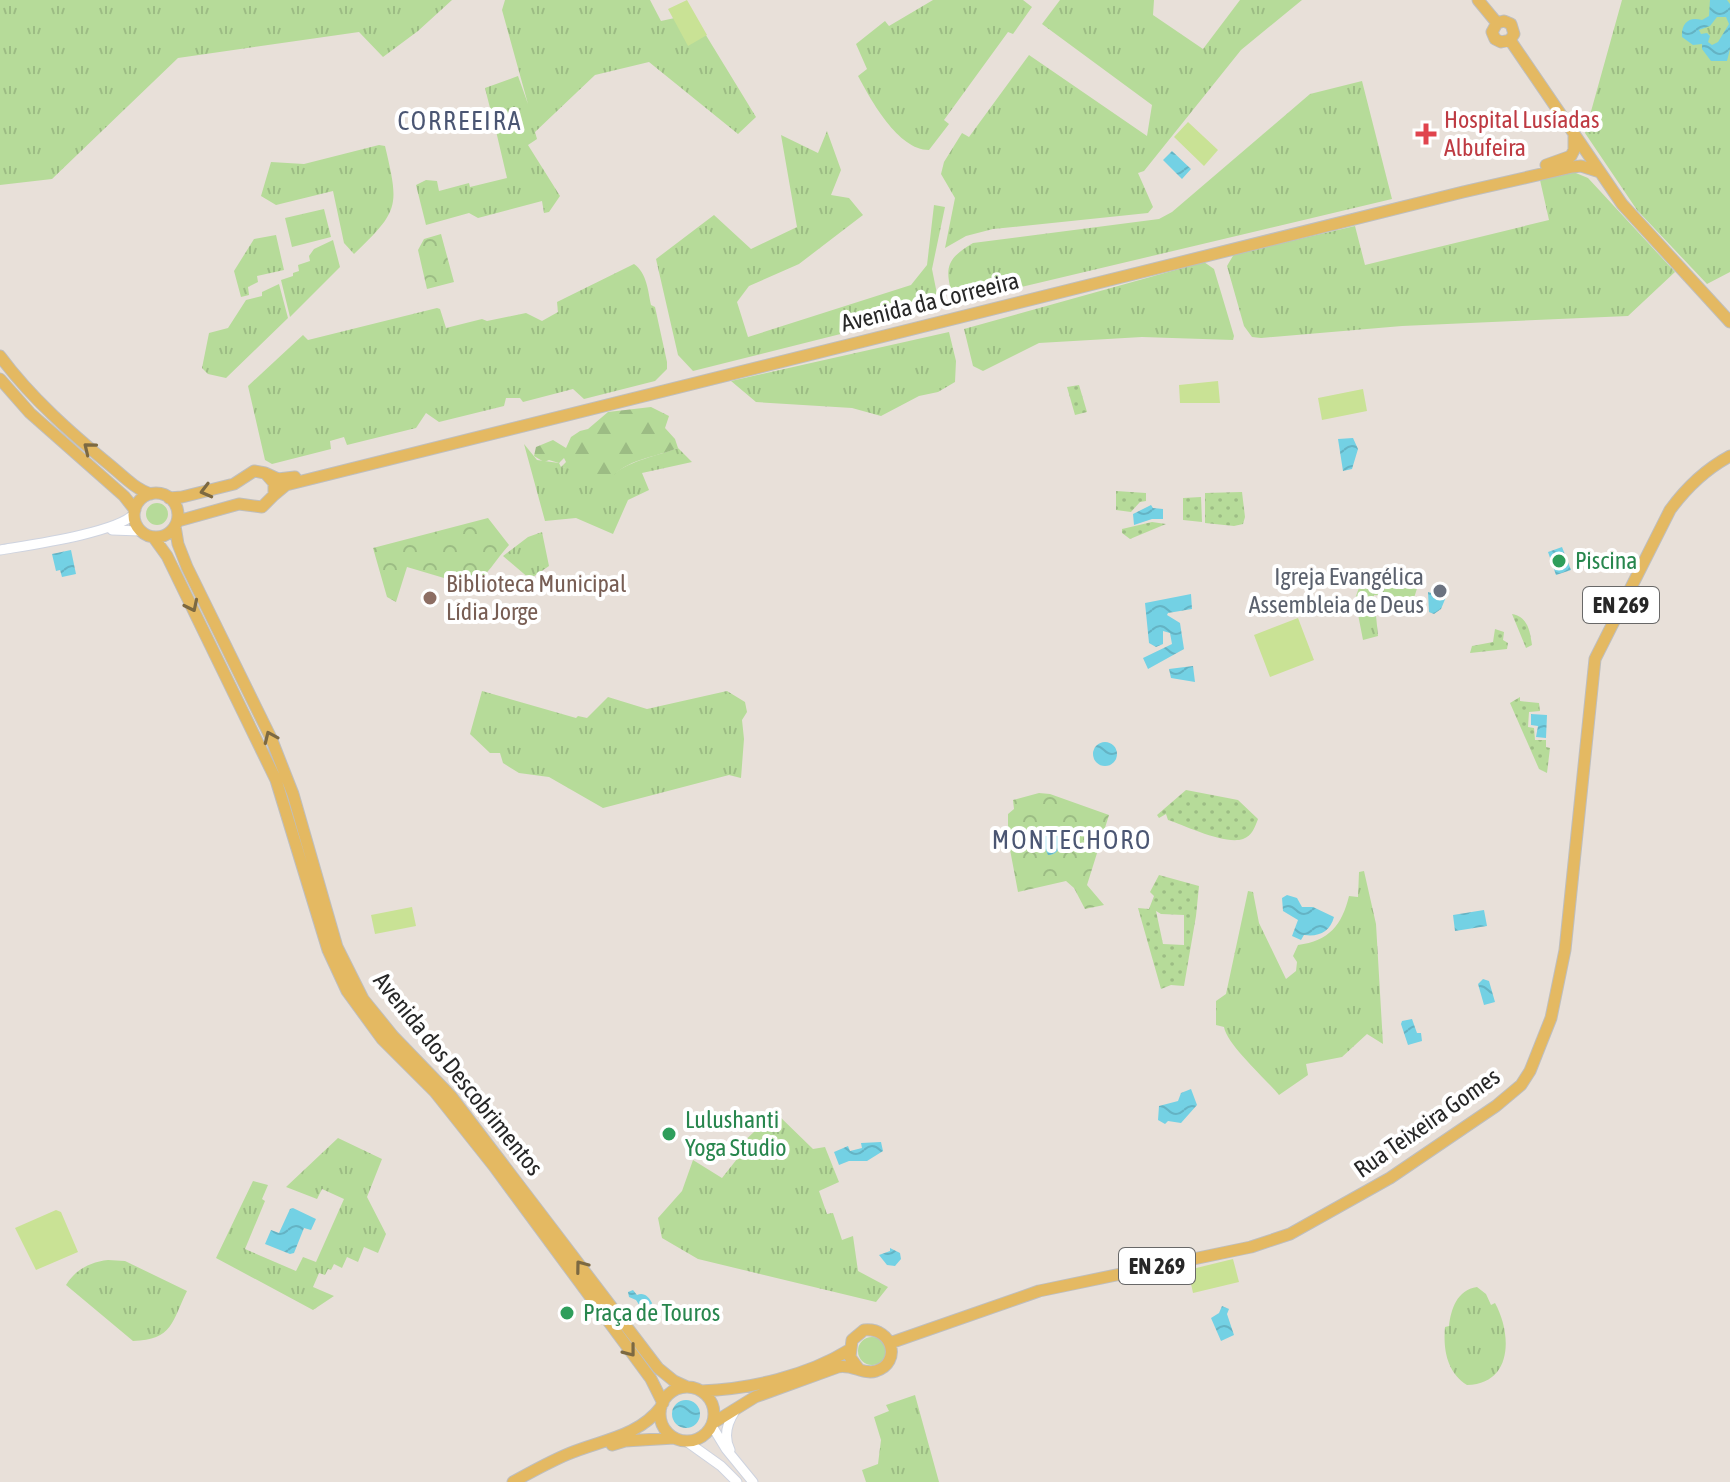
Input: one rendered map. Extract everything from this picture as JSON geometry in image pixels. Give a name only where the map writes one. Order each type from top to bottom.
[{"type":"main road","points":[[1478,0],[1497,23],[1492,32],[1495,39],[1510,40],[1622,204],[1730,322]]},
{"type":"main road","name":"Avenida da Correeira","points":[[265,473],[278,479],[294,477],[1559,162],[1571,156],[1574,137]]},
{"type":"main road","name":"Avenida da Correeira","points":[[274,495],[292,483],[1463,192],[1572,167],[1581,166],[1600,172]]},
{"type":"main road","points":[[0,356],[29,391],[76,437],[136,487],[169,498],[182,497],[234,484],[254,471],[265,473],[274,483],[274,495],[262,507],[239,504],[176,524],[166,535],[154,538],[140,531],[134,512],[124,496],[30,413],[0,379]]},
{"type":"main road","name":"Rua Teixeira Gomes","points":[[890,1343],[1039,1291],[1251,1247],[1290,1234],[1390,1178],[1496,1106],[1521,1085],[1530,1071],[1551,1018],[1565,950],[1595,659],[1670,510],[1714,464],[1730,456]]},
{"type":"main road","points":[[242,479],[240,495],[248,505]]},
{"type":"main road","points":[[134,512],[141,499],[151,494]]},
{"type":"main road","points":[[169,498],[177,508],[176,524]]},
{"type":"main road","name":"Avenida dos Descobrimentos","points":[[176,524],[178,544],[187,567],[282,764],[337,947],[363,999],[393,1036],[451,1096],[658,1368],[687,1387]]},
{"type":"main road","name":"Avenida dos Descobrimentos","points":[[154,538],[176,573],[266,757],[286,808],[328,950],[347,991],[382,1039],[435,1092],[493,1165],[651,1379],[662,1405]]},
{"type":"main road","points":[[513,1482],[543,1466],[569,1454],[636,1430],[653,1417],[673,1391],[687,1387],[701,1391],[756,1386],[834,1360],[849,1350],[855,1336],[869,1330],[882,1333],[890,1343],[891,1356],[884,1367],[874,1372],[849,1365],[838,1367],[755,1397],[712,1424],[702,1437],[625,1441],[543,1466]]},
{"type":"main road","points":[[849,1350],[858,1368]]},
{"type":"main road","points":[[701,1391],[711,1401],[712,1424]]},
{"type":"main road","points":[[662,1405],[662,1424],[680,1440]]},
{"type":"street","points":[[0,550],[97,531],[128,521],[134,512]]},
{"type":"street","points":[[97,531],[140,531]]},
{"type":"street","points":[[734,1460],[726,1435],[730,1418],[737,1407]]},
{"type":"street","points":[[712,1424],[734,1460],[753,1482]]},
{"type":"street","points":[[680,1440],[721,1466],[737,1482]]},
{"type":"green space","points":[[0,0],[452,0],[383,57],[359,32],[178,58],[52,179],[0,185]]},
{"type":"green space","points":[[505,0],[650,0],[661,21],[693,14],[756,117],[738,134],[649,62],[595,75],[535,132],[537,139],[528,145],[560,196],[549,212],[544,213],[542,201],[478,218],[469,213],[426,225],[416,185],[426,180],[437,181],[439,191],[507,178],[496,131],[490,132],[486,115],[491,112],[485,88],[518,76],[528,104],[502,10]]},
{"type":"green space","points":[[687,0],[707,35],[688,46],[668,9]]},
{"type":"green space","points":[[933,0],[1023,0],[1032,7],[1013,34],[1008,32],[944,120],[949,124],[929,150],[907,142],[878,110],[858,76],[867,69],[856,44],[885,21],[889,26]]},
{"type":"green space","points":[[1060,0],[1154,0],[1153,15],[1203,49],[1240,0],[1302,0],[1241,50],[1144,171],[1138,173],[1153,207],[1148,213],[993,229],[966,236],[945,248],[955,198],[941,174],[944,162],[962,133],[969,137],[1029,55],[1147,136],[1152,105],[1042,24]]},
{"type":"green space","points":[[1622,0],[1730,0],[1730,272],[1707,284],[1637,210],[1585,133]]},
{"type":"green space","points":[[1362,81],[1392,199],[954,303],[948,275],[951,261],[973,243],[1159,219],[1172,212],[1310,94]]},
{"type":"green space","points":[[1188,122],[1218,150],[1204,166],[1174,137]]},
{"type":"green space","points":[[827,131],[841,170],[831,195],[849,198],[863,215],[799,264],[749,286],[737,302],[748,337],[911,285],[927,265],[934,205],[945,207],[932,269],[940,309],[693,371],[678,355],[656,259],[714,215],[751,249],[797,227],[781,135],[818,153]]},
{"type":"green space","points":[[385,146],[390,166],[392,206],[380,227],[354,254],[344,243],[333,191],[276,205],[261,196],[271,162],[304,164]]},
{"type":"green space","points":[[1571,171],[1588,178],[1675,272],[1628,316],[1402,326],[1261,338],[1252,337],[1244,326],[1227,266],[1234,254],[1355,226],[1365,265],[1549,220],[1540,180]]},
{"type":"green space","points":[[324,209],[331,237],[292,247],[285,218]]},
{"type":"green space","points":[[441,234],[454,282],[427,289],[418,250],[424,239]]},
{"type":"green space","points":[[276,235],[284,270],[257,276],[258,282],[248,287],[249,295],[241,297],[234,271],[254,239]]},
{"type":"green space","points":[[333,240],[340,267],[290,317],[281,280],[299,271],[298,265],[310,261],[309,256],[314,249]]},
{"type":"green space","points":[[1204,262],[1214,269],[1233,340],[1142,337],[1039,343],[983,371],[973,366],[964,329]]},
{"type":"green space","points":[[634,264],[644,277],[651,305],[655,307],[667,362],[667,369],[655,381],[584,399],[573,389],[523,402],[520,398],[506,398],[504,406],[439,422],[426,413],[416,428],[347,445],[344,437],[330,441],[331,449],[272,464],[265,460],[248,386],[303,335],[308,340],[437,308],[446,328],[526,313],[542,321],[558,312],[557,302]]},
{"type":"green space","points":[[279,284],[288,318],[226,378],[208,374],[202,368],[209,333],[228,328],[246,300],[262,296],[262,292]]},
{"type":"green space","points":[[949,332],[956,361],[955,382],[881,416],[852,408],[756,402],[731,381]]},
{"type":"green space","points":[[1218,381],[1220,403],[1180,403],[1179,385]]},
{"type":"green space","points":[[1079,385],[1087,412],[1075,415],[1067,387]]},
{"type":"green space","points":[[1363,389],[1367,411],[1322,420],[1318,398]]},
{"type":"green space","points":[[651,407],[669,416],[665,428],[678,448],[628,465],[601,488],[584,472],[561,467],[566,462],[564,458],[559,463],[544,462],[534,456],[536,447],[553,440],[566,448],[571,437],[588,429],[608,412]]},
{"type":"green space","points":[[524,444],[537,460],[612,475],[636,462],[678,448],[692,462],[642,473],[649,490],[628,500],[613,534],[576,518],[545,521]]},
{"type":"green space","points":[[1116,491],[1146,493],[1146,501],[1140,502],[1131,512],[1116,510]]},
{"type":"green space","points":[[1242,492],[1243,524],[1205,523],[1205,493]]},
{"type":"green space","points":[[1201,497],[1202,522],[1183,520],[1183,498]]},
{"type":"green space","points":[[157,503],[165,506],[168,514],[165,522],[157,525],[149,522],[146,514],[149,506]]},
{"type":"green space","points":[[488,518],[509,545],[477,582],[471,586],[407,567],[396,602],[387,597],[373,548]]},
{"type":"green space","points":[[1152,522],[1166,524],[1130,539],[1122,533],[1122,529]]},
{"type":"green space","points":[[542,532],[549,566],[530,579],[503,556],[528,537]]},
{"type":"green space","points":[[1397,577],[1420,579],[1414,598],[1374,595],[1378,636],[1363,640],[1355,599],[1361,582],[1392,583]]},
{"type":"green space","points":[[1512,614],[1525,621],[1532,645],[1526,648]]},
{"type":"green space","points":[[1298,618],[1314,660],[1270,677],[1254,635]]},
{"type":"green space","points":[[1495,629],[1504,632],[1507,649],[1470,653],[1472,646],[1493,642]]},
{"type":"green space","points":[[482,691],[576,718],[587,718],[608,697],[647,709],[727,691],[745,702],[747,712],[742,720],[741,778],[729,775],[603,808],[549,777],[519,773],[503,763],[500,753],[490,753],[470,734]]},
{"type":"green space","points":[[1520,697],[1520,701],[1539,703],[1540,711],[1529,712],[1528,727],[1534,728],[1535,740],[1546,740],[1546,747],[1550,748],[1547,773],[1539,769],[1510,703]]},
{"type":"green space","points":[[1186,790],[1238,800],[1258,819],[1253,831],[1243,839],[1226,839],[1168,820],[1166,814],[1159,818],[1157,815]]},
{"type":"green space","points":[[1039,793],[1109,815],[1087,885],[1104,905],[1085,909],[1074,888],[1066,881],[1018,892],[1008,839],[1008,814],[1014,809],[1013,800]]},
{"type":"green space","points":[[1364,871],[1376,924],[1383,1044],[1367,1034],[1342,1057],[1306,1064],[1308,1075],[1279,1095],[1239,1052],[1224,1027],[1216,1025],[1216,1001],[1226,994],[1248,891],[1253,892],[1259,923],[1286,979],[1296,971],[1297,962],[1293,956],[1298,945],[1326,935],[1338,923],[1349,896],[1358,897],[1359,872]]},
{"type":"green space","points":[[1159,875],[1199,886],[1184,986],[1171,985],[1161,989],[1138,908],[1149,909],[1154,896],[1150,892]],"holes":[[[1156,911],[1184,915],[1184,945],[1163,944]]]},
{"type":"green space","points":[[412,907],[416,926],[375,934],[371,915]]},
{"type":"green space","points":[[775,1112],[813,1149],[825,1147],[839,1182],[819,1191],[827,1214],[833,1213],[842,1240],[853,1236],[858,1271],[888,1287],[876,1302],[698,1259],[662,1238],[658,1218],[682,1191],[693,1160],[722,1178],[737,1159],[738,1147]]},
{"type":"green space","points":[[338,1138],[382,1159],[367,1197],[386,1234],[378,1253],[364,1247],[358,1262],[347,1257],[342,1268],[334,1264],[325,1275],[319,1273],[313,1287],[334,1296],[313,1310],[216,1258],[253,1181],[268,1185],[262,1199],[265,1201],[245,1249],[296,1271],[303,1257],[316,1262],[344,1199],[322,1189],[317,1199],[286,1187]]},
{"type":"green space","points":[[56,1210],[61,1212],[78,1252],[36,1270],[15,1228]]},
{"type":"green space","points":[[1233,1259],[1239,1282],[1193,1293],[1188,1270]]},
{"type":"green space","points":[[108,1260],[125,1261],[187,1291],[174,1320],[164,1333],[133,1341],[66,1285],[84,1268]]},
{"type":"green space","points":[[1477,1287],[1486,1294],[1491,1305],[1495,1303],[1501,1315],[1505,1355],[1501,1367],[1493,1376],[1467,1385],[1455,1374],[1448,1360],[1445,1327],[1449,1326],[1453,1307],[1460,1296]]},
{"type":"green space","points":[[872,1337],[882,1341],[886,1351],[882,1361],[872,1365],[862,1361],[858,1351],[862,1341]]},
{"type":"green space","points":[[915,1395],[939,1482],[866,1482],[862,1470],[878,1464],[881,1440],[874,1417],[889,1411],[886,1405]]},
{"type":"water","points":[[1710,0],[1727,0],[1730,4],[1730,49],[1727,61],[1711,61],[1702,44],[1693,45],[1682,37],[1687,22],[1709,16]],"holes":[[[1717,17],[1726,17],[1729,24],[1718,42],[1712,45],[1708,42],[1710,36],[1701,34],[1699,30],[1710,26]]]},
{"type":"water","points":[[1172,151],[1191,169],[1182,179],[1163,160]]},
{"type":"water","points":[[1353,438],[1358,449],[1352,469],[1343,471],[1338,439]]},
{"type":"water","points":[[1151,505],[1163,509],[1163,519],[1134,525],[1133,514]]},
{"type":"water","name":"Piscina","points":[[1562,547],[1571,570],[1556,575],[1548,552]]},
{"type":"water","points":[[71,550],[76,574],[62,577],[60,570],[56,571],[52,554]]},
{"type":"water","points":[[1428,592],[1446,597],[1441,609],[1434,614],[1429,612]]},
{"type":"water","points":[[1191,594],[1192,609],[1167,615],[1180,623],[1184,649],[1148,669],[1143,658],[1172,644],[1170,633],[1163,631],[1163,644],[1156,647],[1149,643],[1145,603]]},
{"type":"water","points":[[1193,666],[1195,682],[1171,678],[1169,669]]},
{"type":"water","points":[[1531,714],[1547,715],[1546,738],[1536,737],[1538,726],[1531,725]]},
{"type":"water","points":[[1105,742],[1114,745],[1117,754],[1114,763],[1105,766],[1096,763],[1093,754],[1096,745]]},
{"type":"water","points":[[1055,831],[1066,836],[1057,852],[1048,855],[1044,846],[1035,845],[1032,839],[1038,833],[1042,835]]},
{"type":"water","points":[[1287,895],[1297,898],[1302,907],[1313,907],[1334,917],[1327,930],[1304,935],[1301,940],[1292,936],[1298,920],[1283,911],[1282,898]]},
{"type":"water","points":[[1484,910],[1487,926],[1455,931],[1453,915]]},
{"type":"water","points":[[1483,979],[1489,981],[1495,1002],[1484,1005],[1478,984]]},
{"type":"water","points":[[1412,1019],[1417,1033],[1421,1033],[1422,1041],[1408,1045],[1401,1024]]},
{"type":"water","points":[[1191,1089],[1197,1105],[1181,1123],[1168,1121],[1165,1124],[1158,1120],[1159,1106],[1178,1101],[1181,1093]]},
{"type":"water","points":[[881,1142],[883,1151],[867,1161],[849,1161],[839,1165],[834,1152],[848,1146],[850,1151],[862,1148],[861,1143]]},
{"type":"water","points":[[293,1208],[316,1219],[311,1230],[304,1228],[294,1253],[290,1254],[265,1244],[271,1230],[279,1233]]},
{"type":"water","points":[[890,1248],[900,1253],[901,1259],[895,1266],[887,1265],[879,1255],[890,1251]]},
{"type":"water","points":[[633,1290],[649,1299],[652,1303],[650,1309],[643,1311],[636,1300],[629,1297],[628,1292]]},
{"type":"water","points":[[1222,1306],[1229,1309],[1227,1314],[1234,1335],[1221,1341],[1211,1318],[1219,1313]]},
{"type":"water","points":[[686,1400],[696,1404],[700,1414],[696,1424],[686,1428],[676,1424],[672,1414],[676,1404]]},
{"type":"place","name":"Hospital Lusíadas Albufeira","points":[[1426,134]]},
{"type":"place","name":"Piscina","points":[[1559,561]]},
{"type":"place","name":"Igreja Evangélica Assembleia de Deus","points":[[1440,591]]},
{"type":"place","name":"Biblioteca Municipal Lídia Jorge","points":[[430,598]]},
{"type":"place","name":"Lulushanti Yoga Studio","points":[[669,1134]]},
{"type":"place","name":"Praça de Touros","points":[[567,1313]]},
{"type":"district","name":"CORREEIRA","points":[[460,121]]},
{"type":"district","name":"MONTECHORO","points":[[1072,840]]}]
